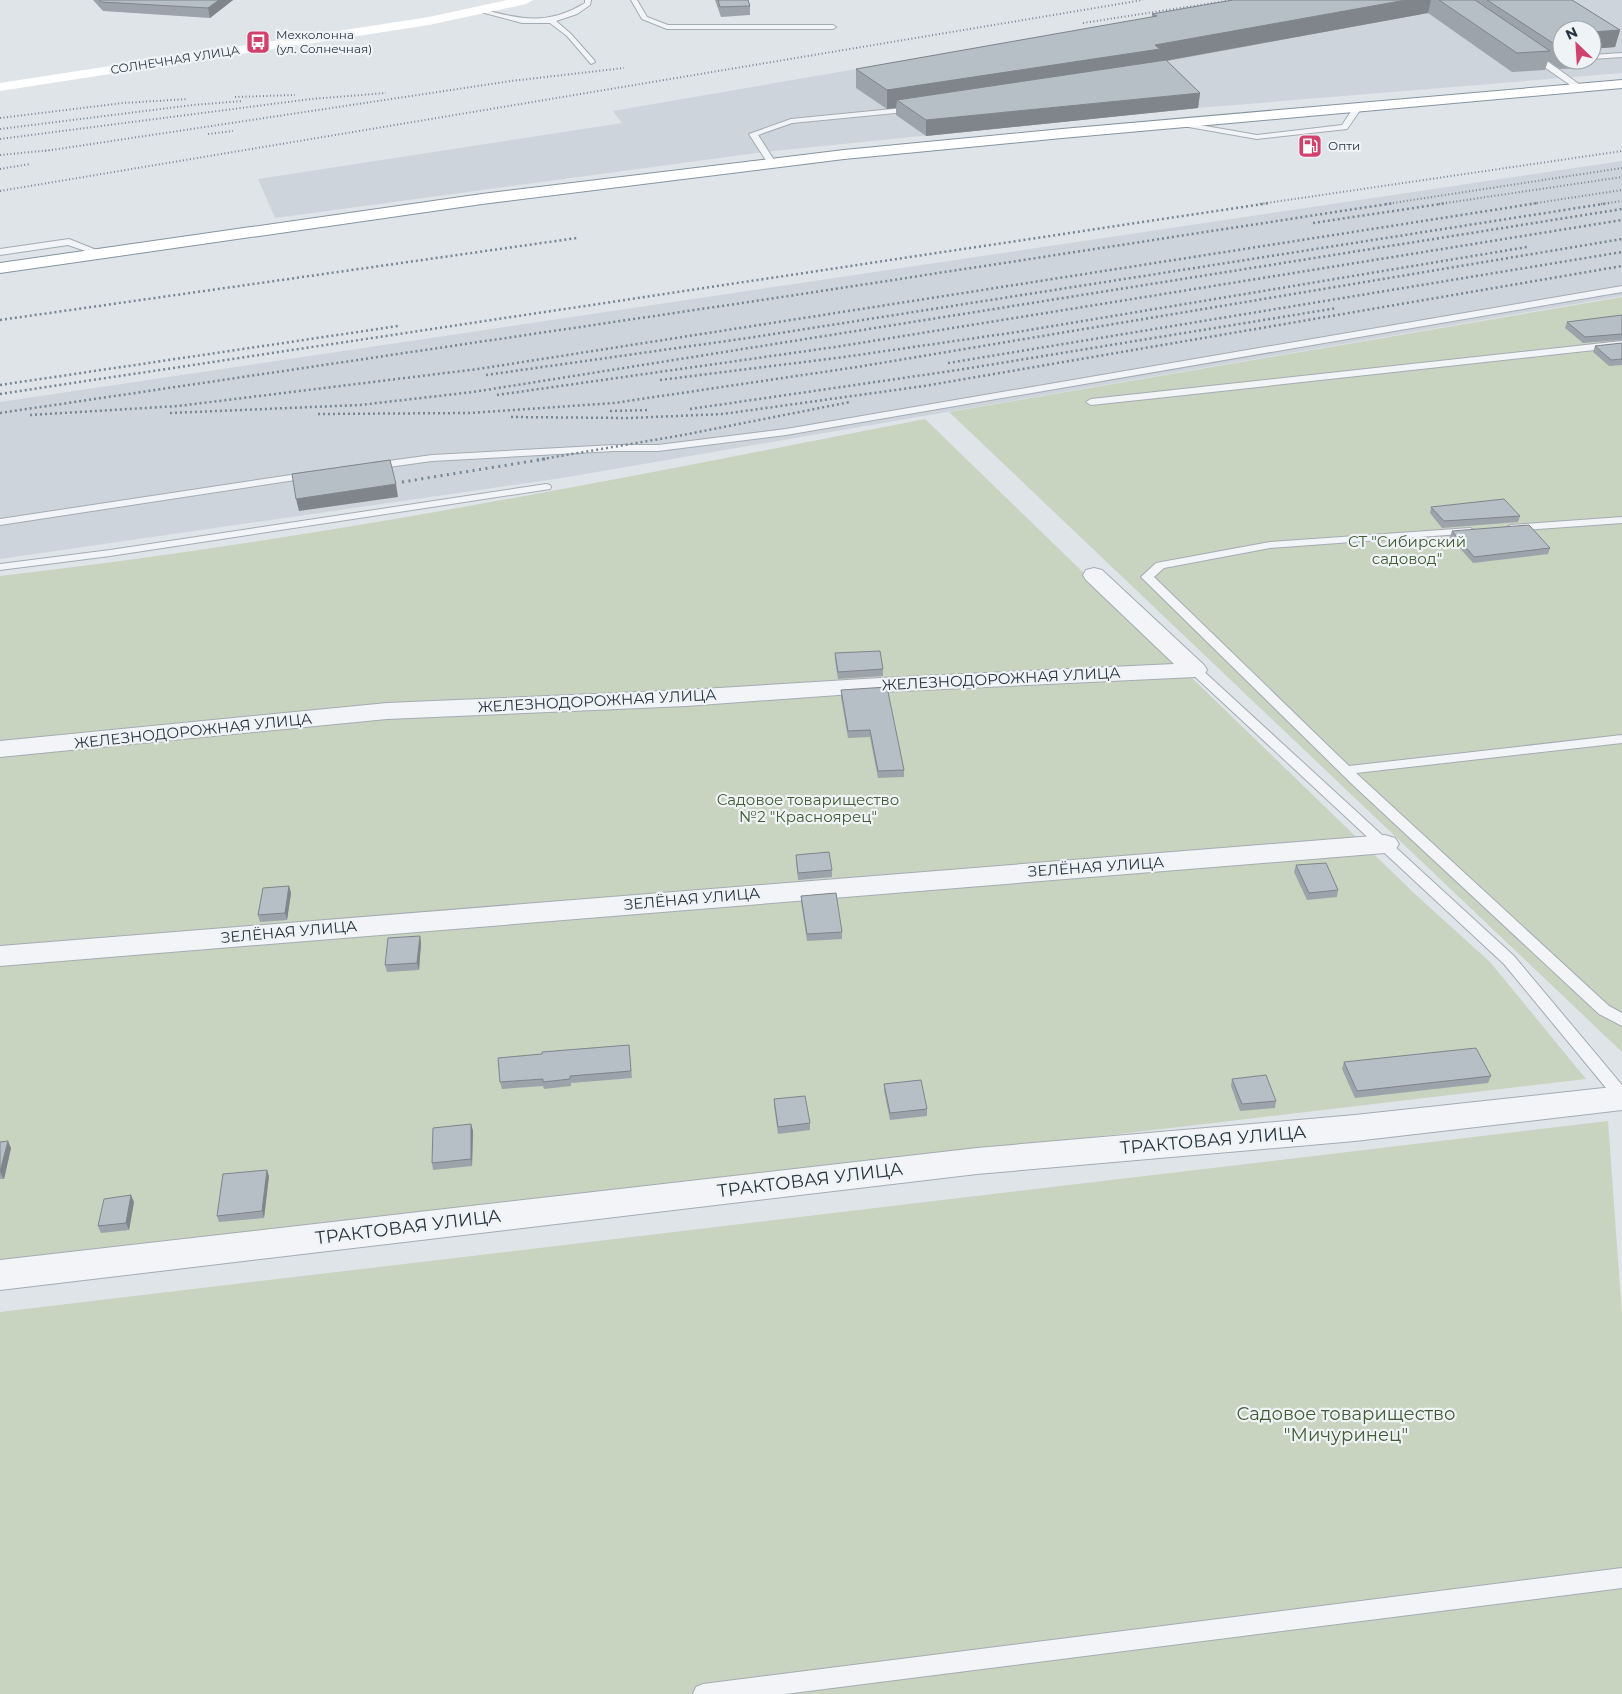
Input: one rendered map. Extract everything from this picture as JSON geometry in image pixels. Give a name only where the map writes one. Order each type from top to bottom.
[{"type":"main road","name":"СОЛНЕЧНАЯ УЛИЦА","points":[[0,87],[429,21],[526,0]]},
{"type":"main road","points":[[0,268],[543,191],[772,163],[989,139],[1174,122],[1356,109],[1622,84]]},
{"type":"street","points":[[1094,575],[1195,670]]},
{"type":"street","name":"ЖЕЛЕЗНОДОРОЖНАЯ УЛИЦА","points":[[0,748],[387,711],[686,698],[880,685],[1195,670]]},
{"type":"street","name":"ЗЕЛЁНАЯ УЛИЦА","points":[[0,956],[1385,844]]},
{"type":"street","name":"ТРАКТОВАЯ УЛИЦА","points":[[0,1275],[977,1160],[1355,1128],[1622,1097]]},
{"type":"lane","points":[[480,11],[519,22],[552,21],[578,11],[588,4],[588,0]]},
{"type":"lane","points":[[634,0],[644,18],[667,26],[833,27]]},
{"type":"lane","points":[[552,21],[569,35],[591,62]]},
{"type":"lane","points":[[1526,50],[1579,87]]},
{"type":"lane","points":[[1602,56],[1622,55]]},
{"type":"lane","points":[[1542,61],[1552,60]]},
{"type":"lane","points":[[772,163],[753,134],[791,121],[886,113],[924,107]]},
{"type":"lane","points":[[0,252],[69,242],[100,253]]},
{"type":"lane","points":[[363,468],[432,458],[614,448],[658,448],[786,432],[1622,289]]},
{"type":"lane","points":[[1091,402],[1200,392],[1622,344]]},
{"type":"lane","points":[[0,522],[324,474]]},
{"type":"lane","points":[[0,567],[110,553],[546,487]]},
{"type":"lane","points":[[1622,520],[1270,545],[1160,565],[1147,577],[1346,770],[1604,1010],[1622,1020]]},
{"type":"lane","points":[[1195,670],[1509,960],[1622,1097]]},
{"type":"lane","points":[[1346,770],[1622,739]]},
{"type":"lane","points":[[703,1694],[1622,1578]]},
{"type":"shaded area","points":[[1272,0],[1622,0],[1622,73],[1198,108],[764,152],[275,218],[258,179],[622,123],[613,111],[1019,41]]},
{"type":"shaded area","points":[[1622,161],[1622,296],[562,478],[0,559],[0,402]]},
{"type":"green space","name":"СТ \"Сибирский садовод\"","points":[[1622,297],[1622,1052],[949,412]]},
{"type":"green space","name":"Садовое товарищество №2 \"Красноярец\"","points":[[925,419],[1417,896],[1490,962],[1586,1079],[0,1266],[0,576],[116,562],[348,527],[579,486]]},
{"type":"green space","name":"Садовое товарищество \"Мичуринец\"","points":[[1608,1121],[1622,1315],[1622,1694],[0,1694],[0,1312]]},
{"type":"building","points":[[99,0],[219,0],[208,8],[101,2]]},
{"type":"building","points":[[718,0],[748,0],[750,6],[720,7]]},
{"type":"building","points":[[1233,0],[1406,0],[1155,45],[1160,49],[887,90],[856,69],[1157,16],[1152,14]]},
{"type":"building","points":[[1439,0],[1475,0],[1550,51],[1517,53]]},
{"type":"building","points":[[1487,0],[1572,0],[1620,30],[1602,31],[1602,20],[1552,20],[1552,42]]},
{"type":"building","points":[[1166,60],[1200,93],[926,120],[897,100]]},
{"type":"building","points":[[1622,315],[1622,334],[1585,337],[1567,322]]},
{"type":"building","points":[[1622,343],[1622,359],[1611,360],[1595,346]]},
{"type":"building","points":[[390,460],[396,484],[296,499],[292,474]]},
{"type":"building","points":[[1504,499],[1520,516],[1444,521],[1431,507]]},
{"type":"building","points":[[1529,525],[1550,548],[1474,557],[1452,531]]},
{"type":"building","points":[[880,651],[883,669],[838,672],[835,653]]},
{"type":"building","points":[[887,687],[904,770],[878,771],[870,730],[848,731],[841,690]]},
{"type":"building","points":[[829,852],[832,870],[798,873],[796,855]]},
{"type":"building","points":[[1326,863],[1338,890],[1309,893],[1296,865]]},
{"type":"building","points":[[289,886],[285,913],[258,915],[263,888]]},
{"type":"building","points":[[836,893],[842,932],[807,934],[801,896]]},
{"type":"building","points":[[420,936],[417,963],[385,965],[388,938]]},
{"type":"building","points":[[629,1045],[631,1071],[570,1076],[570,1079],[543,1082],[543,1079],[500,1082],[498,1058],[542,1054],[542,1052]]},
{"type":"building","points":[[1476,1048],[1491,1076],[1357,1091],[1344,1062]]},
{"type":"building","points":[[1266,1075],[1276,1101],[1242,1104],[1232,1079]]},
{"type":"building","points":[[921,1080],[927,1109],[890,1113],[884,1084]]},
{"type":"building","points":[[805,1096],[810,1123],[778,1127],[774,1099]]},
{"type":"building","points":[[471,1124],[471,1159],[432,1163],[433,1128]]},
{"type":"building","points":[[8,1141],[0,1172],[0,1142]]},
{"type":"building","points":[[267,1170],[262,1211],[217,1216],[223,1174]]},
{"type":"building","points":[[131,1195],[126,1223],[98,1226],[104,1199]]},
{"type":"railway","points":[[0,191],[1143,0]]},
{"type":"railway","points":[[1083,23],[1232,0]]},
{"type":"railway","points":[[45,151],[511,81],[624,68]]},
{"type":"railway","points":[[0,139],[311,99],[386,93]]},
{"type":"railway","points":[[235,97],[295,95]]},
{"type":"railway","points":[[0,118],[123,103],[188,99]]},
{"type":"railway","points":[[0,129],[193,105],[243,101]]},
{"type":"railway","points":[[208,134],[233,131]]},
{"type":"railway","points":[[0,155],[51,150]]},
{"type":"railway","points":[[1260,204],[1622,151]]},
{"type":"railway","points":[[0,169],[30,164]]},
{"type":"railway","points":[[1386,204],[1622,168]]},
{"type":"railway","points":[[1439,204],[1622,177]]},
{"type":"railway","points":[[1530,204],[1622,190]]},
{"type":"railway","points":[[1601,204],[1622,201]]},
{"type":"railway","points":[[0,394],[1269,203]]},
{"type":"railway","points":[[0,413],[789,296],[1394,203]]},
{"type":"railway","points":[[1313,223],[1447,203]]},
{"type":"railway","points":[[30,415],[178,406],[478,369],[1538,203]]},
{"type":"railway","points":[[486,375],[748,338],[1609,203]]},
{"type":"railway","points":[[170,413],[360,405],[473,392],[1622,209]]},
{"type":"railway","points":[[497,395],[835,347],[1622,220]]},
{"type":"railway","points":[[0,320],[577,238]]},
{"type":"railway","points":[[318,414],[470,413],[614,403],[857,367],[1622,239]]},
{"type":"railway","points":[[660,380],[844,357],[1017,332],[1527,247]]},
{"type":"railway","points":[[948,363],[1622,252]]},
{"type":"railway","points":[[511,417],[629,418],[723,414],[924,386],[1622,266]]},
{"type":"railway","points":[[690,409],[958,370],[1337,308]]},
{"type":"railway","points":[[0,385],[398,326]]},
{"type":"railway","points":[[537,460],[683,435],[850,402]]},
{"type":"railway","points":[[610,411],[650,410]]},
{"type":"railway","points":[[402,482],[545,459]]},
{"type":"place","name":"Мехколонна (ул. Солнечная)","points":[[258,42]]},
{"type":"place","name":"Опти","points":[[1310,146]]}]
